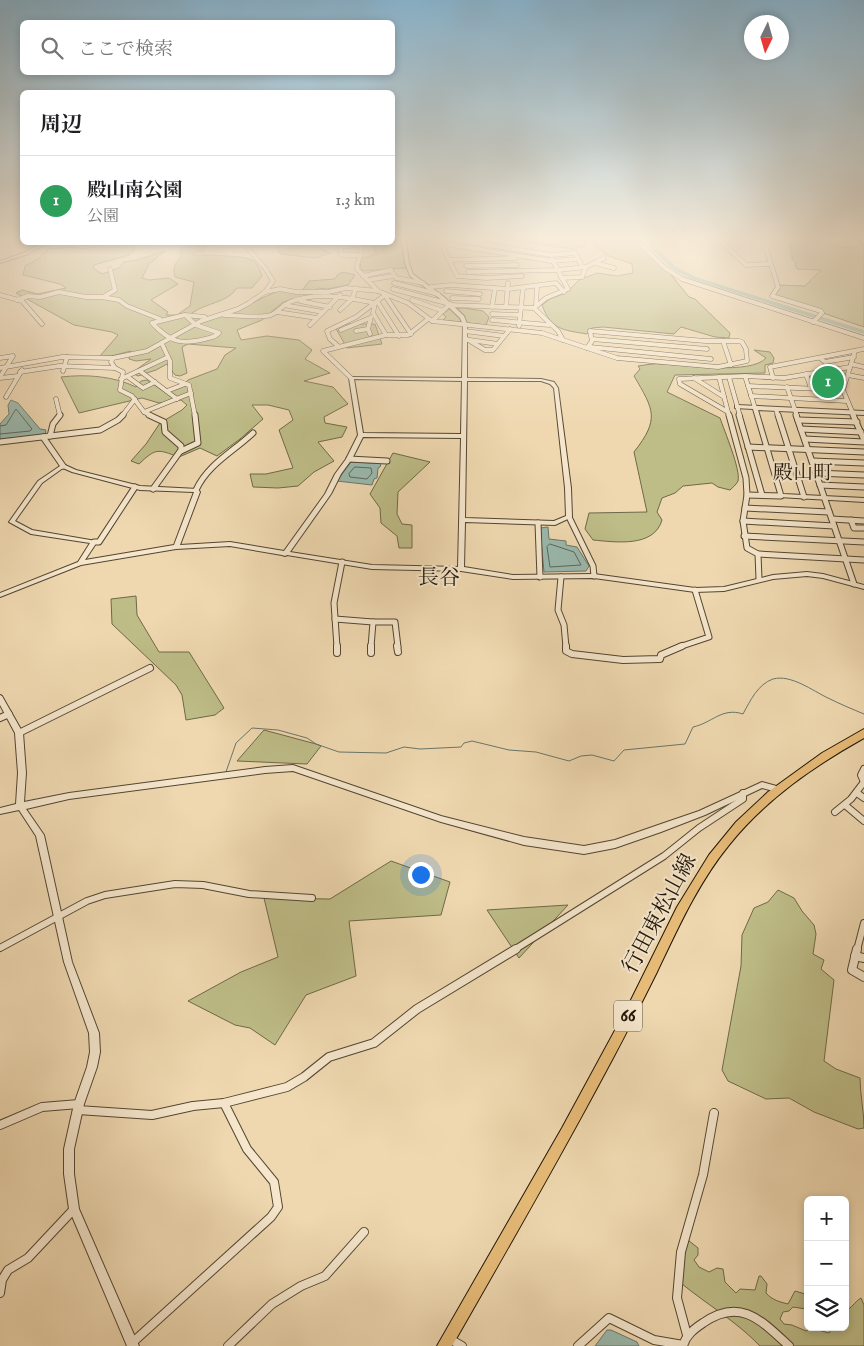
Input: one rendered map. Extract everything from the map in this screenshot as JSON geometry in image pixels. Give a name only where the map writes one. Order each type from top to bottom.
[{"type":"main road","name":"行田東松山線","points":[[446,1342],[582,1104],[645,985],[691,891],[725,842],[758,806],[777,789],[811,764],[864,733]]},
{"type":"street","points":[[21,301],[42,324]]},
{"type":"street","points":[[120,301],[127,306],[161,320]]},
{"type":"street","points":[[0,368],[67,356],[113,358],[147,351],[193,325],[238,309],[251,301]]},
{"type":"street","points":[[186,315],[193,325],[219,333],[214,338],[206,337],[195,342],[169,339],[152,323],[186,315],[202,318],[218,315],[255,317],[274,314],[284,305],[294,301]]},
{"type":"street","points":[[300,301],[330,307]]},
{"type":"street","points":[[318,305],[322,301]]},
{"type":"street","points":[[310,325],[336,301]]},
{"type":"street","points":[[340,310],[350,301]]},
{"type":"street","points":[[367,301],[376,302],[399,336]]},
{"type":"street","points":[[389,301],[411,334]]},
{"type":"street","points":[[410,301],[443,311]]},
{"type":"street","points":[[410,301],[430,320],[542,334],[609,357],[713,367],[746,362],[746,349],[742,342],[590,331],[592,339]]},
{"type":"street","points":[[435,301],[459,306],[521,308],[535,306],[543,301]]},
{"type":"street","points":[[445,301],[462,317],[467,339],[464,378],[461,569]]},
{"type":"street","points":[[454,301],[459,306]]},
{"type":"street","points":[[478,306],[479,301]]},
{"type":"street","points":[[492,307],[493,301]]},
{"type":"street","points":[[506,307],[507,301]]},
{"type":"street","points":[[519,330],[522,301]]},
{"type":"street","points":[[536,301],[535,306],[549,325]]},
{"type":"street","points":[[751,301],[864,338]]},
{"type":"street","points":[[787,301],[820,311],[821,314],[814,321]]},
{"type":"street","points":[[370,334],[368,328],[376,302]]},
{"type":"street","points":[[338,346],[330,339],[327,331],[356,317],[376,302]]},
{"type":"street","points":[[284,305],[323,312]]},
{"type":"street","points":[[284,554],[328,494],[338,474],[350,459],[361,435],[351,378],[323,351],[386,335],[399,336],[411,334],[450,305]]},
{"type":"street","points":[[277,312],[317,318]]},
{"type":"street","points":[[373,313],[386,335]]},
{"type":"street","points":[[492,314],[520,315]]},
{"type":"street","points":[[341,330],[370,318]]},
{"type":"street","points":[[492,320],[549,325],[555,328],[563,340]]},
{"type":"street","points":[[356,331],[368,328]]},
{"type":"street","points":[[467,339],[485,350],[493,350],[510,329]]},
{"type":"street","points":[[465,331],[504,336]]},
{"type":"street","points":[[638,361],[639,335]]},
{"type":"street","points":[[467,339],[498,344]]},
{"type":"street","points":[[587,348],[592,339]]},
{"type":"street","points":[[592,339],[707,349]]},
{"type":"street","points":[[705,340],[713,367]]},
{"type":"street","points":[[723,341],[731,365]]},
{"type":"street","points":[[153,489],[180,451],[198,443],[200,440],[189,385],[170,378],[170,361],[162,344]]},
{"type":"street","points":[[684,347],[684,356]]},
{"type":"street","points":[[587,348],[711,359]]},
{"type":"street","points":[[773,378],[770,367],[864,349]]},
{"type":"street","points":[[805,439],[864,441],[843,390],[855,351]]},
{"type":"street","points":[[0,358],[13,356],[0,377]]},
{"type":"street","points":[[63,369],[67,356]]},
{"type":"street","points":[[121,379],[168,357]]},
{"type":"street","points":[[820,358],[825,362],[854,357]]},
{"type":"street","points":[[113,358],[110,360],[115,368]]},
{"type":"street","points":[[6,397],[26,363]]},
{"type":"street","points":[[728,412],[680,384],[679,379],[745,376],[784,378],[851,366],[864,367]]},
{"type":"street","points":[[0,377],[63,369],[115,368],[124,372],[120,390],[135,400],[144,412],[164,422],[166,432],[181,446],[180,451]]},
{"type":"street","points":[[140,371],[177,399]]},
{"type":"street","points":[[806,374],[812,388]]},
{"type":"street","points":[[848,375],[864,378]]},
{"type":"street","points":[[745,376],[781,496]]},
{"type":"street","points":[[128,377],[143,388],[155,382]]},
{"type":"street","points":[[719,377],[746,478],[747,494],[743,521],[747,548],[758,554],[864,560]]},
{"type":"street","points":[[729,377],[762,495]]},
{"type":"street","points":[[351,378],[541,380],[554,385],[568,488],[568,517],[593,566],[594,576]]},
{"type":"street","points":[[694,378],[724,397]]},
{"type":"street","points":[[167,391],[185,384]]},
{"type":"street","points":[[748,386],[843,390]]},
{"type":"street","points":[[787,387],[854,584]]},
{"type":"street","points":[[144,412],[191,393]]},
{"type":"street","points":[[752,396],[847,401]]},
{"type":"street","points":[[50,436],[53,423],[62,415],[56,399]]},
{"type":"street","points":[[0,442],[100,430],[118,420],[132,406],[135,400]]},
{"type":"street","points":[[737,407],[864,413]]},
{"type":"street","points":[[776,409],[804,497]]},
{"type":"street","points":[[798,420],[857,422]]},
{"type":"street","points":[[801,429],[861,432]]},
{"type":"street","points":[[176,547],[200,479],[217,461],[236,449],[253,433]]},
{"type":"street","points":[[361,435],[464,436]]},
{"type":"street","points":[[44,437],[63,466],[74,471],[135,487],[196,490]]},
{"type":"street","points":[[748,447],[864,452]]},
{"type":"street","points":[[350,459],[387,461]]},
{"type":"street","points":[[812,461],[864,464]]},
{"type":"street","points":[[63,466],[40,482],[12,522],[31,532],[99,542],[135,487]]},
{"type":"street","points":[[816,473],[864,475]]},
{"type":"street","points":[[820,485],[864,487]]},
{"type":"street","points":[[747,494],[864,500]]},
{"type":"street","points":[[745,508],[829,512]]},
{"type":"street","points":[[462,520],[555,523],[568,517]]},
{"type":"street","points":[[832,519],[864,521]]},
{"type":"street","points":[[851,520],[854,528],[864,528]]},
{"type":"street","points":[[743,521],[834,526]]},
{"type":"street","points":[[538,523],[540,577]]},
{"type":"street","points":[[744,536],[864,542]]},
{"type":"street","points":[[80,563],[94,542]]},
{"type":"street","points":[[0,595],[80,563],[176,547],[230,544],[284,554],[395,569],[461,569],[513,577],[594,576],[695,590],[724,589],[759,579],[807,574],[864,586]]},
{"type":"street","points":[[758,554],[759,579]]},
{"type":"street","points":[[337,653],[334,603],[342,562]]},
{"type":"street","points":[[561,577],[558,610],[564,625],[566,651],[572,654],[623,660],[660,659],[661,654],[709,637],[695,590]]},
{"type":"street","points":[[335,619],[395,622],[398,652]]},
{"type":"street","points":[[371,653],[373,622]]},
{"type":"street","points":[[19,733],[150,668]]},
{"type":"street","points":[[0,698],[19,733],[22,773],[20,806],[40,835],[68,962],[94,1033],[95,1052],[92,1067],[78,1107],[69,1148],[69,1174],[74,1209],[132,1344],[271,1217],[278,1207],[274,1182],[247,1149],[224,1103]]},
{"type":"street","points":[[0,718],[9,714]]},
{"type":"street","points":[[0,811],[84,793],[293,768],[441,819],[524,841],[584,850],[615,844],[661,828],[762,785],[777,789]]},
{"type":"street","points":[[835,812],[857,793],[864,782],[861,775],[864,769]]},
{"type":"street","points":[[0,1124],[42,1107],[78,1107],[152,1115],[193,1106],[224,1103],[287,1087],[304,1077],[328,1057],[374,1043],[417,1009],[664,856],[699,828],[743,799],[743,793]]},
{"type":"street","points":[[857,793],[864,798]]},
{"type":"street","points":[[845,805],[864,821]]},
{"type":"street","points":[[0,948],[87,901],[175,884],[203,885],[249,894],[312,898]]},
{"type":"street","points":[[864,922],[852,970],[864,977]]},
{"type":"street","points":[[855,956],[864,958]]},
{"type":"street","points":[[684,1342],[678,1298],[681,1252],[703,1175],[714,1113]]},
{"type":"street","points":[[0,1293],[2,1280],[8,1270],[28,1258],[74,1209]]},
{"type":"street","points":[[228,1346],[272,1304],[301,1286],[325,1276],[364,1232]]},
{"type":"street","points":[[578,1346],[609,1318],[655,1342],[673,1346],[684,1342],[714,1314],[724,1310],[737,1310],[748,1313],[763,1323],[789,1346]]},
{"type":"street","points":[[446,1342],[462,1346]]},
{"type":"shaded area","points":[[30,301],[152,301],[168,312],[166,315],[177,315],[190,306],[191,301],[221,301],[192,313],[191,317],[202,319],[223,316],[256,301],[287,301],[282,303],[262,320],[237,330],[241,340],[267,336],[299,340],[312,350],[305,359],[330,373],[304,381],[333,387],[348,404],[324,417],[325,423],[347,427],[342,437],[318,442],[334,461],[314,472],[298,486],[278,488],[253,487],[250,474],[266,474],[293,468],[279,430],[293,420],[289,410],[268,405],[252,405],[263,419],[217,456],[200,448],[179,457],[157,451],[139,464],[131,461],[146,444],[160,423],[187,405],[181,400],[159,403],[142,398],[79,413],[61,377],[99,377],[118,380],[136,387],[141,381],[147,380],[166,393],[180,388],[188,380],[217,369],[225,355],[236,348],[188,344],[182,347],[187,373],[180,376],[175,375],[167,364],[138,376],[132,373],[151,359],[136,361],[129,359],[131,351],[111,356],[100,356],[118,335],[112,332],[74,325]]},
{"type":"shaded area","points":[[548,301],[697,301],[730,333],[729,338],[715,337],[681,327],[674,334],[603,327],[592,328],[587,334],[565,330],[554,324],[549,320],[542,305]]},
{"type":"shaded area","points":[[787,301],[864,301],[864,327]]},
{"type":"shaded area","points":[[464,308],[483,311],[489,317],[486,325],[443,320],[446,317],[443,314],[449,309]]},
{"type":"shaded area","points":[[343,324],[375,324],[382,344],[347,348],[335,327]]},
{"type":"shaded area","points":[[754,350],[770,352],[774,358],[773,363],[765,365],[765,373],[675,375],[667,392],[720,418],[737,468],[738,481],[735,485],[730,490],[718,487],[712,483],[683,486],[675,493],[662,498],[657,512],[662,520],[658,529],[651,535],[642,539],[622,542],[593,540],[585,529],[589,513],[647,512],[634,452],[648,431],[651,414],[650,406],[634,376],[640,369],[638,366],[656,364],[733,368],[758,363],[766,358]]},
{"type":"shaded area","points":[[848,370],[841,389],[813,387],[808,376]]},
{"type":"shaded area","points":[[393,453],[430,462],[398,492],[397,514],[402,524],[412,525],[412,548],[399,548],[397,536],[381,523],[380,508],[370,494]]},
{"type":"shaded area","points":[[136,596],[137,615],[159,652],[189,652],[224,708],[215,715],[186,720],[182,695],[176,685],[112,624],[111,599]]},
{"type":"shaded area","points":[[264,730],[321,746],[307,764],[237,761]]},
{"type":"shaded area","points":[[391,861],[450,882],[441,915],[349,921],[356,976],[306,995],[275,1045],[250,1028],[235,1025],[188,1001],[241,972],[278,957],[264,898],[330,899]]},
{"type":"shaded area","points":[[778,890],[794,898],[814,925],[816,934],[813,954],[824,960],[821,969],[834,980],[824,1061],[836,1069],[860,1078],[864,1128],[858,1129],[814,1112],[789,1098],[766,1099],[728,1081],[722,1070],[741,966],[742,935],[754,908],[768,902]]},
{"type":"shaded area","points":[[568,905],[519,958],[487,910]]},
{"type":"shaded area","points":[[688,1240],[698,1248],[698,1255],[694,1260],[699,1267],[709,1272],[717,1268],[723,1269],[725,1282],[736,1293],[740,1289],[755,1290],[759,1276],[761,1276],[767,1284],[766,1293],[776,1300],[788,1304],[795,1291],[804,1294],[804,1309],[793,1307],[789,1311],[783,1312],[780,1319],[784,1324],[792,1325],[804,1331],[829,1333],[830,1331],[849,1331],[849,1308],[861,1298],[864,1305],[864,1346],[760,1346],[732,1321],[682,1284],[681,1262]]},
{"type":"water","points":[[11,400],[18,403],[40,429],[46,430],[45,435],[0,439],[0,424],[9,414],[8,405]]},
{"type":"water","points":[[382,461],[378,468],[377,478],[374,479],[372,485],[337,481],[351,462],[373,463]]},
{"type":"water","points":[[548,527],[549,539],[566,541],[566,545],[577,547],[589,566],[586,571],[544,572],[540,528]]},
{"type":"water","points":[[607,1330],[637,1342],[639,1346],[595,1346]]},
{"type":"waterway","points":[[766,301],[864,332]]},
{"type":"waterway","points":[[226,772],[236,743],[252,728],[278,730],[307,738],[316,744],[339,752],[386,753],[404,747],[420,749],[461,747],[464,743],[472,741],[509,750],[536,752],[569,761],[581,756],[592,755],[614,761],[624,750],[685,744],[693,727],[723,714],[736,712],[743,714],[763,685],[768,681],[780,678],[802,684],[864,714]]},
{"type":"place","name":"殿山南公園","points":[[828,382]]},
{"type":"district","name":"殿山町","points":[[803,473]]},
{"type":"district","name":"長谷","points":[[439,578]]}]
